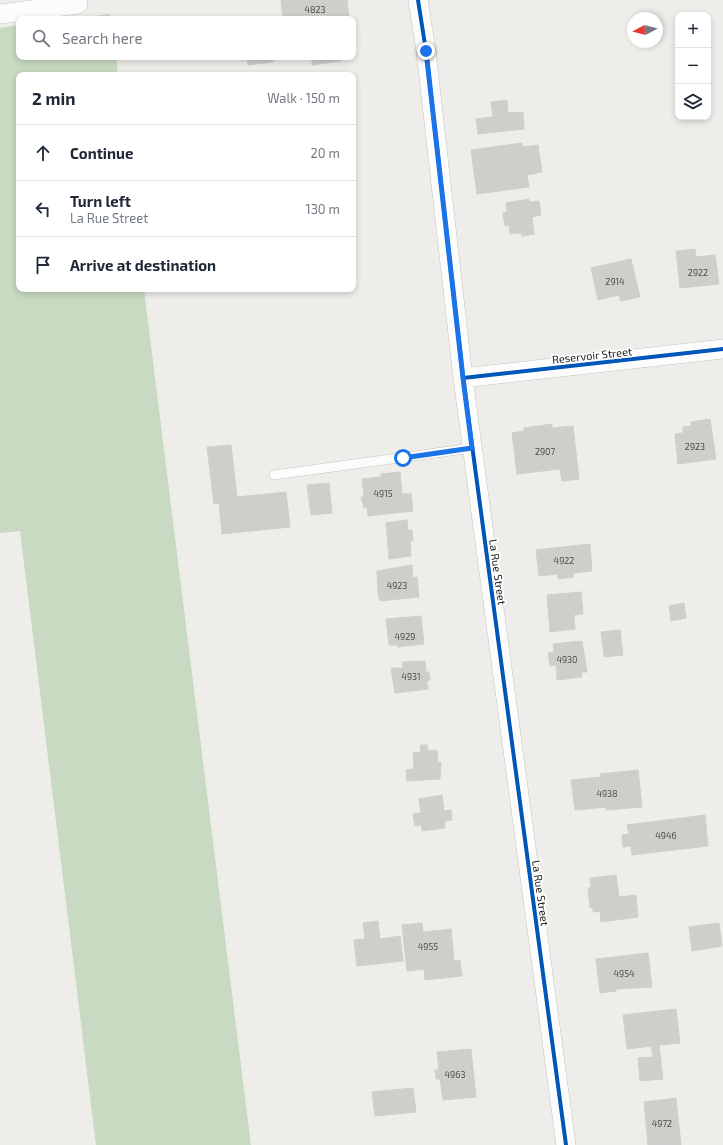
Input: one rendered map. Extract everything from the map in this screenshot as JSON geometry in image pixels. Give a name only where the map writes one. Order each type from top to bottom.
[{"type":"street","name":"La Rue Street","points":[[418,0],[426,51],[472,448],[566,1145]]},
{"type":"street","points":[[0,14],[78,2]]},
{"type":"street","name":"Reservoir Street","points":[[463,378],[723,349]]},
{"type":"lane","points":[[274,476],[472,448]]},
{"type":"green space","points":[[110,14],[110,16],[94,16]]},
{"type":"green space","points":[[16,25],[16,60],[116,60],[118,72],[16,72],[16,292],[144,292],[251,1145],[96,1145],[20,531],[0,533],[0,28]]},
{"type":"building","points":[[281,0],[347,0],[349,16],[283,16]]},
{"type":"building","points":[[247,60],[273,60],[273,62],[248,65]]},
{"type":"building","points":[[312,60],[341,60],[341,61],[312,65]]},
{"type":"building","points":[[507,100],[508,113],[523,112],[524,129],[478,134],[476,119],[493,117],[491,102]]},
{"type":"building","points":[[522,143],[522,147],[538,145],[542,172],[527,175],[529,187],[477,194],[471,150]]},
{"type":"building","points":[[529,199],[529,202],[539,201],[541,215],[532,217],[534,234],[522,236],[521,233],[510,234],[509,225],[505,226],[503,213],[507,212],[506,203]]},
{"type":"building","points":[[695,249],[696,257],[715,255],[719,284],[680,288],[676,251]]},
{"type":"building","points":[[631,259],[640,297],[621,301],[619,295],[598,300],[591,268]]},
{"type":"building","points":[[710,419],[716,459],[678,464],[675,434],[683,433],[683,427],[691,426],[691,422]]},
{"type":"building","points":[[552,424],[552,428],[573,426],[579,479],[562,481],[560,469],[517,474],[512,433],[524,431],[524,428]]},
{"type":"building","points":[[231,445],[237,497],[286,492],[290,527],[222,534],[219,503],[214,504],[207,447]]},
{"type":"building","points":[[400,472],[402,494],[411,493],[413,511],[368,516],[367,507],[364,508],[361,497],[364,497],[362,479],[381,477],[381,474]]},
{"type":"building","points":[[329,483],[332,513],[311,515],[307,485]]},
{"type":"building","points":[[407,520],[408,530],[412,530],[413,541],[410,541],[411,556],[389,559],[386,523]]},
{"type":"building","points":[[590,544],[592,571],[573,573],[574,577],[558,579],[558,574],[539,576],[536,550]]},
{"type":"building","points":[[412,565],[413,578],[417,577],[419,597],[380,601],[377,571]]},
{"type":"building","points":[[581,592],[583,614],[574,615],[575,629],[550,632],[547,595]]},
{"type":"building","points":[[684,603],[686,618],[671,621],[669,606]]},
{"type":"building","points":[[421,616],[424,644],[398,647],[398,645],[389,645],[386,619]]},
{"type":"building","points":[[620,630],[623,655],[604,657],[601,632]]},
{"type":"building","points":[[582,641],[587,672],[581,672],[582,677],[557,680],[556,665],[550,666],[548,653],[554,652],[553,644]]},
{"type":"building","points":[[425,661],[426,672],[429,672],[430,680],[427,681],[428,689],[395,693],[391,668],[403,668],[402,662]]},
{"type":"building","points":[[420,745],[427,745],[428,751],[437,750],[438,763],[441,762],[440,779],[407,781],[406,770],[414,769],[413,753],[421,752]]},
{"type":"building","points":[[638,770],[642,807],[606,810],[606,807],[575,810],[571,780],[601,777],[600,774]]},
{"type":"building","points":[[442,795],[444,811],[451,810],[452,820],[445,821],[445,828],[422,831],[421,825],[415,826],[413,814],[421,813],[419,799]]},
{"type":"building","points":[[705,815],[708,846],[632,855],[631,846],[623,847],[622,835],[629,834],[627,825]]},
{"type":"building","points":[[616,875],[619,897],[636,895],[638,917],[601,922],[600,911],[593,912],[593,908],[590,908],[588,888],[591,887],[590,878]]},
{"type":"building","points":[[378,921],[380,939],[400,936],[403,961],[357,966],[354,940],[365,939],[363,923]]},
{"type":"building","points":[[422,923],[423,932],[451,929],[454,961],[460,960],[462,976],[425,980],[424,969],[407,971],[402,925]]},
{"type":"building","points":[[719,923],[722,946],[692,951],[689,927]]},
{"type":"building","points":[[648,953],[652,987],[616,989],[616,991],[600,993],[596,959]]},
{"type":"building","points":[[676,1009],[680,1043],[659,1045],[663,1079],[640,1081],[638,1058],[653,1057],[651,1046],[627,1049],[623,1015]]},
{"type":"building","points":[[471,1049],[476,1097],[443,1100],[440,1079],[436,1079],[435,1070],[439,1070],[437,1052]]},
{"type":"building","points":[[413,1088],[416,1112],[375,1116],[372,1092]]},
{"type":"building","points":[[676,1098],[681,1145],[648,1145],[644,1102]]},
{"type":"cycle path","points":[[418,0],[426,51],[463,378],[566,1145]]},
{"type":"cycle path","points":[[463,378],[723,349]]},
{"type":"route","points":[[403,458],[472,448],[426,51]]}]
